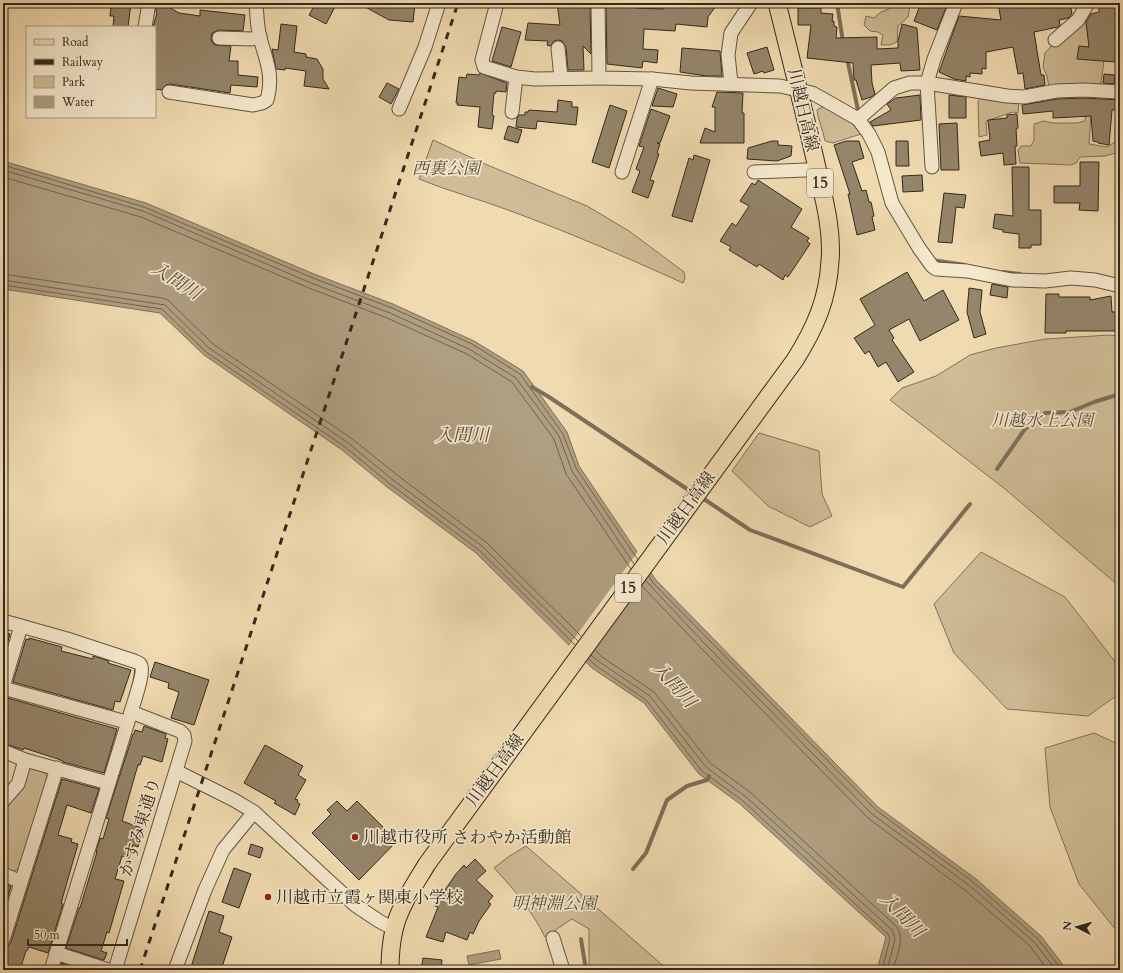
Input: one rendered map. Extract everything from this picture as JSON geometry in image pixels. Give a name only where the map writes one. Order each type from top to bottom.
[{"type":"main road","name":"川越日高線","points":[[390,970],[390,954],[394,929],[398,916],[416,883],[461,817],[795,360],[817,321],[823,301],[830,260],[830,240],[827,216],[799,90],[777,3]]},
{"type":"street","points":[[145,26],[149,3]]},
{"type":"street","points":[[169,92],[253,105],[267,100],[270,83],[268,64],[260,36],[256,3]]},
{"type":"street","points":[[399,109],[425,47],[439,3]]},
{"type":"street","points":[[497,3],[482,60],[484,67],[516,78],[652,79],[691,83],[780,86],[812,93],[858,119],[869,134],[878,152],[892,203],[919,248],[932,266],[936,268],[967,271],[1012,280],[1045,281],[1071,278],[1095,280],[1120,286]]},
{"type":"street","points":[[598,3],[599,78]]},
{"type":"street","points":[[731,84],[728,55],[732,33],[751,3]]},
{"type":"street","points":[[932,167],[927,83],[934,59],[956,3]]},
{"type":"street","points":[[1054,40],[1078,20],[1088,3]]},
{"type":"street","points":[[219,38],[252,38],[260,36]]},
{"type":"street","points":[[558,48],[561,78]]},
{"type":"street","points":[[512,112],[516,78]]},
{"type":"street","points":[[622,172],[652,79]]},
{"type":"street","points":[[858,119],[894,88],[910,83],[927,83],[1008,96],[1024,97],[1056,91],[1084,90],[1120,92]]},
{"type":"street","points":[[754,172],[817,170]]},
{"type":"street","points":[[3,621],[67,639],[140,664],[142,668],[142,675],[51,970]]},
{"type":"street","points":[[21,626],[3,687],[176,728],[184,735],[185,741],[176,771]]},
{"type":"street","points":[[3,751],[25,760],[57,768],[108,784]]},
{"type":"street","points":[[3,801],[18,784],[25,760]]},
{"type":"street","points":[[3,940],[57,768]]},
{"type":"street","name":"かすみ東通り","points":[[115,970],[176,771],[234,800],[254,812],[355,905],[394,929]]},
{"type":"street","points":[[175,970],[205,890],[223,850],[254,812]]},
{"type":"street","points":[[3,874],[21,882]]},
{"type":"street","points":[[553,938],[563,970]]},
{"type":"street","points":[[56,953],[108,970]]},
{"type":"green space","points":[[896,3],[903,3],[910,6],[908,17],[898,26],[897,42],[890,45],[881,45],[883,35],[878,32],[870,31],[864,25],[866,16],[874,18],[881,12],[891,8]]},
{"type":"green space","points":[[1084,21],[1098,23],[1106,44],[1101,84],[1090,87],[1049,87],[1047,76],[1043,67],[1045,53],[1054,43]]},
{"type":"green space","points":[[983,96],[1019,102],[1018,113],[1013,112],[986,121],[987,135],[979,137],[978,101]]},
{"type":"green space","points":[[1087,96],[1092,96],[1089,144],[1107,147],[1115,142],[1115,126],[1120,122],[1120,152],[1105,156],[1080,157],[1076,163],[1071,165],[1020,163],[1018,150],[1021,146],[1031,146],[1034,140],[1034,124],[1044,121],[1052,123],[1077,123],[1085,121]]},
{"type":"green space","points":[[826,105],[864,133],[833,143],[825,141],[817,110]]},
{"type":"green space","name":"西裏公園","points":[[433,140],[485,164],[587,206],[629,231],[684,272],[685,278],[683,283],[553,227],[419,179]]},
{"type":"green space","name":"川越水上公園","points":[[1109,335],[1120,336],[1120,587],[1005,489],[890,400],[902,388],[936,376],[970,355],[996,348],[1046,339]]},
{"type":"green space","points":[[759,433],[819,451],[822,494],[832,516],[810,527],[768,506],[732,471]]},
{"type":"green space","points":[[981,552],[1065,597],[1120,668],[1120,693],[1088,716],[1007,709],[954,653],[934,604]]},
{"type":"green space","points":[[1094,733],[1120,745],[1120,935],[1079,884],[1050,807],[1045,748]]},
{"type":"green space","points":[[31,768],[42,771],[48,780],[21,866],[15,871],[6,870],[3,868],[3,808],[6,806],[26,773]]},
{"type":"green space","name":"明神淵公園","points":[[526,846],[668,970],[590,970],[589,929],[572,919],[545,937],[522,901],[494,868]]},
{"type":"water","name":"入間川","points":[[3,161],[146,203],[314,274],[393,304],[474,341],[523,371],[567,432],[579,466],[656,580],[878,807],[976,879],[1041,936],[1067,970],[877,970],[886,937],[740,804],[699,774],[644,703],[592,668],[476,553],[387,487],[342,450],[204,355],[160,313],[3,289]]},
{"type":"water","points":[[499,950],[501,959],[469,965],[467,956]]},
{"type":"pier","points":[[639,550],[651,569],[583,662],[568,647]]},
{"type":"building","points":[[116,3],[131,3],[128,26],[113,26],[114,16],[110,16],[111,5],[116,6]]},
{"type":"building","points":[[159,3],[162,3],[179,13],[200,16],[200,10],[245,15],[243,31],[219,30],[212,33],[211,38],[215,45],[231,46],[229,61],[238,61],[238,75],[258,77],[257,87],[231,85],[230,93],[170,84],[166,85],[161,90],[156,89],[156,26],[153,26],[157,13],[156,7]]},
{"type":"building","points":[[316,3],[337,3],[326,24],[309,15]]},
{"type":"building","points":[[358,3],[415,3],[413,22],[389,20]]},
{"type":"building","points":[[557,3],[575,3],[575,5],[583,4],[583,8],[590,7],[591,54],[583,46],[584,70],[568,70],[566,47],[562,41],[554,41],[550,46],[547,45],[548,41],[525,40],[528,23],[560,25]]},
{"type":"building","points":[[606,3],[636,3],[636,8],[663,9],[663,3],[718,3],[708,17],[707,27],[676,24],[675,31],[644,29],[643,49],[658,50],[657,63],[643,61],[642,68],[607,64]]},
{"type":"building","points":[[921,3],[941,3],[947,5],[937,30],[914,21]]},
{"type":"building","points":[[998,3],[1014,3],[1015,7],[1021,6],[1021,8],[1044,3],[1070,3],[1072,14],[1068,18],[1059,20],[1060,25],[1058,27],[1034,32],[1041,75],[1044,75],[1045,85],[1025,89],[1023,73],[1018,74],[1013,47],[986,52],[986,69],[982,68],[982,74],[970,73],[970,77],[966,76],[966,81],[954,79],[939,72],[959,16],[1001,20]]},
{"type":"building","points":[[1116,3],[1117,29],[1119,29],[1115,62],[1077,59],[1079,46],[1089,47],[1086,22],[1091,14],[1099,12],[1099,4]]},
{"type":"building","points":[[798,8],[821,8],[821,13],[833,14],[832,21],[834,21],[834,26],[837,27],[836,38],[877,37],[877,49],[898,48],[902,24],[917,28],[920,70],[901,71],[900,63],[871,65],[872,83],[875,94],[862,100],[856,80],[854,80],[853,63],[807,58],[811,25],[798,25]]},
{"type":"building","points":[[281,24],[297,26],[294,52],[306,54],[306,57],[317,59],[323,69],[323,79],[329,89],[304,86],[306,71],[285,68],[285,70],[276,69],[272,49],[278,50]]},
{"type":"building","points":[[502,27],[521,32],[511,67],[492,61]]},
{"type":"building","points":[[767,47],[774,70],[754,74],[747,53]]},
{"type":"building","points":[[682,48],[720,51],[722,76],[706,76],[680,72]]},
{"type":"building","points":[[480,73],[507,83],[506,92],[496,91],[496,93],[494,93],[492,115],[494,116],[492,129],[478,127],[480,107],[457,105],[458,103],[456,103],[459,77],[466,78],[467,74],[479,75]]},
{"type":"building","points":[[1104,74],[1115,75],[1114,84],[1103,83]]},
{"type":"building","points":[[387,83],[399,89],[391,104],[379,97]]},
{"type":"building","points":[[658,88],[677,94],[673,107],[652,106]]},
{"type":"building","points":[[717,92],[743,93],[742,113],[744,113],[744,143],[700,143],[705,128],[715,132],[715,107],[712,107]]},
{"type":"building","points":[[920,95],[921,120],[873,126],[870,122],[891,110],[887,104],[896,98]]},
{"type":"building","points":[[949,95],[966,97],[966,118],[949,118]]},
{"type":"building","points":[[1084,98],[1120,100],[1120,110],[1112,110],[1109,145],[1093,141],[1091,116],[1053,118],[1053,111],[1023,114],[1022,105],[1057,99]]},
{"type":"building","points":[[558,100],[572,102],[572,107],[578,107],[576,125],[537,121],[536,129],[516,127],[517,118],[519,115],[525,115],[525,112],[528,112],[529,110],[557,112]]},
{"type":"building","points":[[610,105],[627,111],[609,168],[592,162]]},
{"type":"building","points":[[651,109],[670,116],[660,143],[657,143],[660,144],[657,153],[659,154],[650,180],[654,181],[648,198],[632,192],[640,171],[636,169],[644,147],[639,146]]},
{"type":"building","points":[[1017,114],[1017,146],[1015,146],[1016,164],[1004,165],[1003,153],[981,156],[979,142],[990,140],[988,120],[1007,118],[1007,115]]},
{"type":"building","points":[[957,123],[959,170],[941,170],[939,124]]},
{"type":"building","points":[[508,126],[522,130],[518,143],[504,139]]},
{"type":"building","points":[[772,141],[778,141],[778,145],[792,146],[791,156],[777,161],[747,159],[748,148]]},
{"type":"building","points":[[846,141],[859,141],[864,158],[852,162],[862,191],[866,190],[869,202],[871,202],[874,216],[872,217],[875,230],[857,235],[848,194],[850,194],[834,145]]},
{"type":"building","points":[[896,141],[908,141],[909,166],[896,166]]},
{"type":"building","points":[[694,155],[710,160],[692,222],[672,216],[689,158],[693,160]]},
{"type":"building","points":[[1080,162],[1099,162],[1098,211],[1079,210],[1080,203],[1054,203],[1054,186],[1080,186]]},
{"type":"building","points":[[1012,167],[1029,167],[1029,210],[1041,210],[1041,245],[1031,245],[1031,248],[1019,248],[1019,234],[1003,232],[1003,230],[993,228],[995,214],[1013,216]]},
{"type":"building","points":[[922,175],[923,191],[903,192],[902,176]]},
{"type":"building","points":[[758,180],[802,209],[791,227],[809,238],[807,241],[810,244],[788,277],[785,275],[783,280],[759,264],[757,267],[729,250],[731,247],[720,241],[732,223],[736,226],[749,206],[740,201],[752,183],[755,185]]},
{"type":"building","points":[[944,193],[966,195],[964,208],[956,207],[952,243],[938,242]]},
{"type":"building","points":[[907,272],[924,301],[943,290],[959,320],[920,341],[909,319],[889,330],[894,338],[892,340],[914,372],[898,382],[886,362],[878,367],[869,351],[865,354],[854,338],[875,325],[860,299]]},
{"type":"building","points":[[992,284],[1008,287],[1007,298],[990,295]]},
{"type":"building","points":[[969,288],[982,290],[980,312],[986,334],[974,338],[967,312]]},
{"type":"building","points":[[1046,294],[1059,294],[1059,297],[1090,297],[1090,300],[1111,296],[1112,312],[1120,312],[1120,331],[1066,331],[1066,333],[1045,333]]},
{"type":"building","points":[[3,631],[10,634],[3,659]]},
{"type":"building","points":[[29,638],[62,647],[61,651],[93,659],[93,656],[109,661],[108,663],[131,670],[120,702],[115,701],[113,710],[13,682],[26,639],[29,640]]},
{"type":"building","points":[[155,662],[209,680],[194,725],[171,718],[179,692],[168,688],[169,683],[150,677]]},
{"type":"building","points":[[8,698],[117,729],[104,773],[3,743],[3,719]]},
{"type":"building","points":[[144,726],[166,734],[165,738],[168,739],[162,762],[143,756],[135,775],[122,821],[144,829],[138,847],[133,845],[129,858],[122,856],[115,879],[124,881],[109,933],[107,932],[101,951],[107,953],[104,960],[66,948],[80,908],[100,838],[103,839],[109,819],[106,818],[133,734],[135,730],[142,732]]},
{"type":"building","points":[[265,745],[303,766],[298,775],[306,780],[295,799],[298,800],[297,802],[300,804],[295,815],[274,803],[276,801],[244,783]]},
{"type":"building","points":[[62,779],[99,789],[91,813],[67,805],[58,835],[72,839],[71,842],[78,844],[61,903],[63,904],[48,953],[29,947],[26,951],[20,970],[3,970],[3,948],[8,946],[11,942]]},
{"type":"building","name":"川越市役所 さわやか活動館","points":[[337,801],[347,811],[357,801],[397,841],[359,880],[312,833],[331,814],[327,810]]},
{"type":"building","points":[[251,844],[263,848],[260,858],[248,854]]},
{"type":"building","points":[[475,859],[486,871],[476,880],[493,896],[488,902],[491,904],[479,921],[473,934],[470,932],[467,940],[446,932],[443,942],[426,937],[438,907],[435,906],[440,897],[464,865],[466,868]]},
{"type":"building","points":[[234,868],[251,874],[239,908],[222,902]]},
{"type":"building","points":[[3,884],[11,886],[3,913]]},
{"type":"building","points":[[209,911],[224,916],[219,932],[232,937],[221,970],[190,970]]},
{"type":"building","points":[[423,958],[442,960],[441,970],[421,970]]},
{"type":"building","points":[[61,963],[82,970],[59,970]]},
{"type":"waterway","points":[[837,3],[843,42]]},
{"type":"waterway","points":[[847,58],[858,110]]},
{"type":"waterway","points":[[932,260],[965,265]]},
{"type":"waterway","points":[[1003,272],[1020,274]]},
{"type":"waterway","points":[[532,387],[693,493]]},
{"type":"waterway","points":[[997,469],[1025,429],[1045,413],[1070,412],[1094,402],[1120,394]]},
{"type":"waterway","points":[[701,497],[750,530],[903,587],[970,504]]},
{"type":"waterway","points":[[633,869],[646,853],[667,800],[687,786],[707,780],[709,776]]},
{"type":"waterway","points":[[581,939],[586,970]]},
{"type":"railway","points":[[140,970],[458,3]]},
{"type":"place","name":"川越市役所 さわやか活動館","points":[[355,837]]},
{"type":"place","name":"川越市立霞ヶ関東小学校","points":[[268,897]]}]
